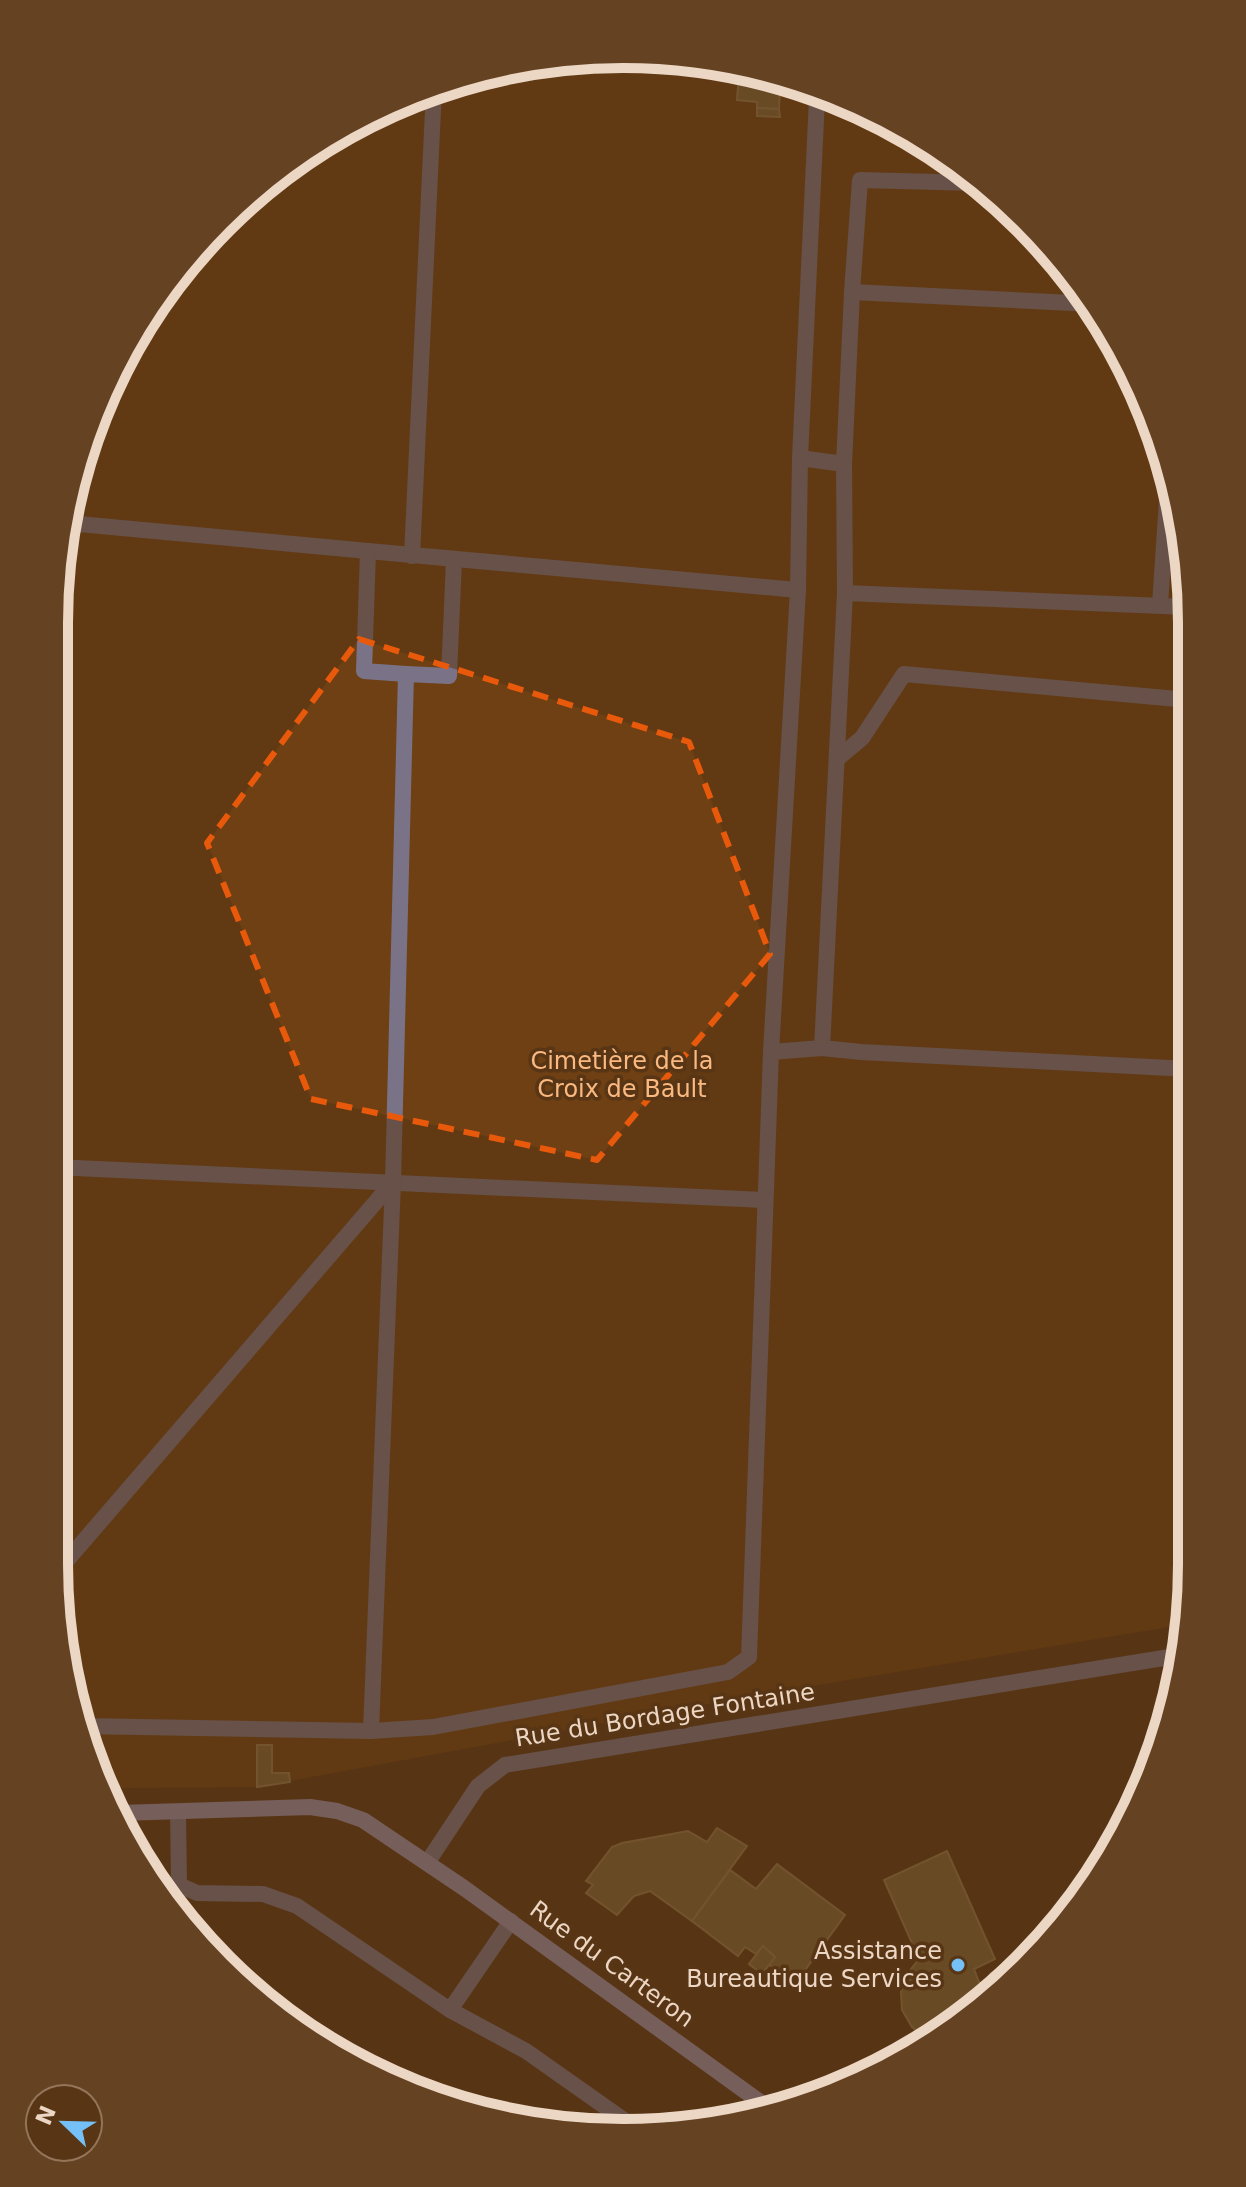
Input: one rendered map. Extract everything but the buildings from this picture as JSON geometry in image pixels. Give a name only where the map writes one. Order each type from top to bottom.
[{"type":"street","points":[[412,556],[433,101]]},
{"type":"street","points":[[92,1726],[371,1731],[433,1727],[728,1672],[749,1657],[771,1052],[798,590],[800,458],[817,103]]},
{"type":"street","points":[[822,1048],[845,593],[844,464],[860,180],[960,183]]},
{"type":"street","points":[[852,292],[1076,303]]},
{"type":"street","points":[[800,458],[844,464]]},
{"type":"street","points":[[1160,605],[1166,512]]},
{"type":"street","points":[[78,524],[798,590]]},
{"type":"street","points":[[368,551],[364,671],[449,676],[454,560]]},
{"type":"street","points":[[845,593],[1178,606]]},
{"type":"street","points":[[371,1731],[393,1182],[406,674]]},
{"type":"street","points":[[837,759],[862,738],[904,674],[1178,699]]},
{"type":"street","points":[[771,1052],[822,1048],[1178,1068]]},
{"type":"street","points":[[68,1168],[765,1200]]},
{"type":"street","points":[[68,1559],[393,1182]]},
{"type":"street","name":"Rue du Bordage Fontaine","points":[[427,1863],[478,1786],[505,1765],[1169,1657]]},
{"type":"street","points":[[127,1813],[310,1807],[337,1811],[363,1820],[427,1863]]},
{"type":"street","points":[[178,1812],[179,1885],[197,1893],[263,1894],[297,1906],[450,2010],[526,2051],[622,2119]]},
{"type":"street","name":"Rue du Carteron","points":[[427,1863],[760,2102]]},
{"type":"street","points":[[450,2010],[511,1921]]},
{"type":"highlighted area","points":[[359,639],[689,742],[770,954],[597,1160],[311,1099],[207,843]]},
{"type":"green space","name":"Cimetière de la Croix de Bault","points":[[587,69],[659,69],[695,73],[801,97],[868,125],[931,162],[989,206],[1040,257],[1104,346],[1136,411],[1159,479],[1173,551],[1178,623],[1178,1564],[1174,1626],[763,1694],[257,1787],[115,1788],[87,1708],[73,1636],[68,1564],[68,623],[73,551],[97,445],[142,345],[206,257],[285,183],[346,142],[378,125],[445,97],[479,87]]},
{"type":"place","name":"Assistance Bureautique Services","points":[[958,1965]]}]
